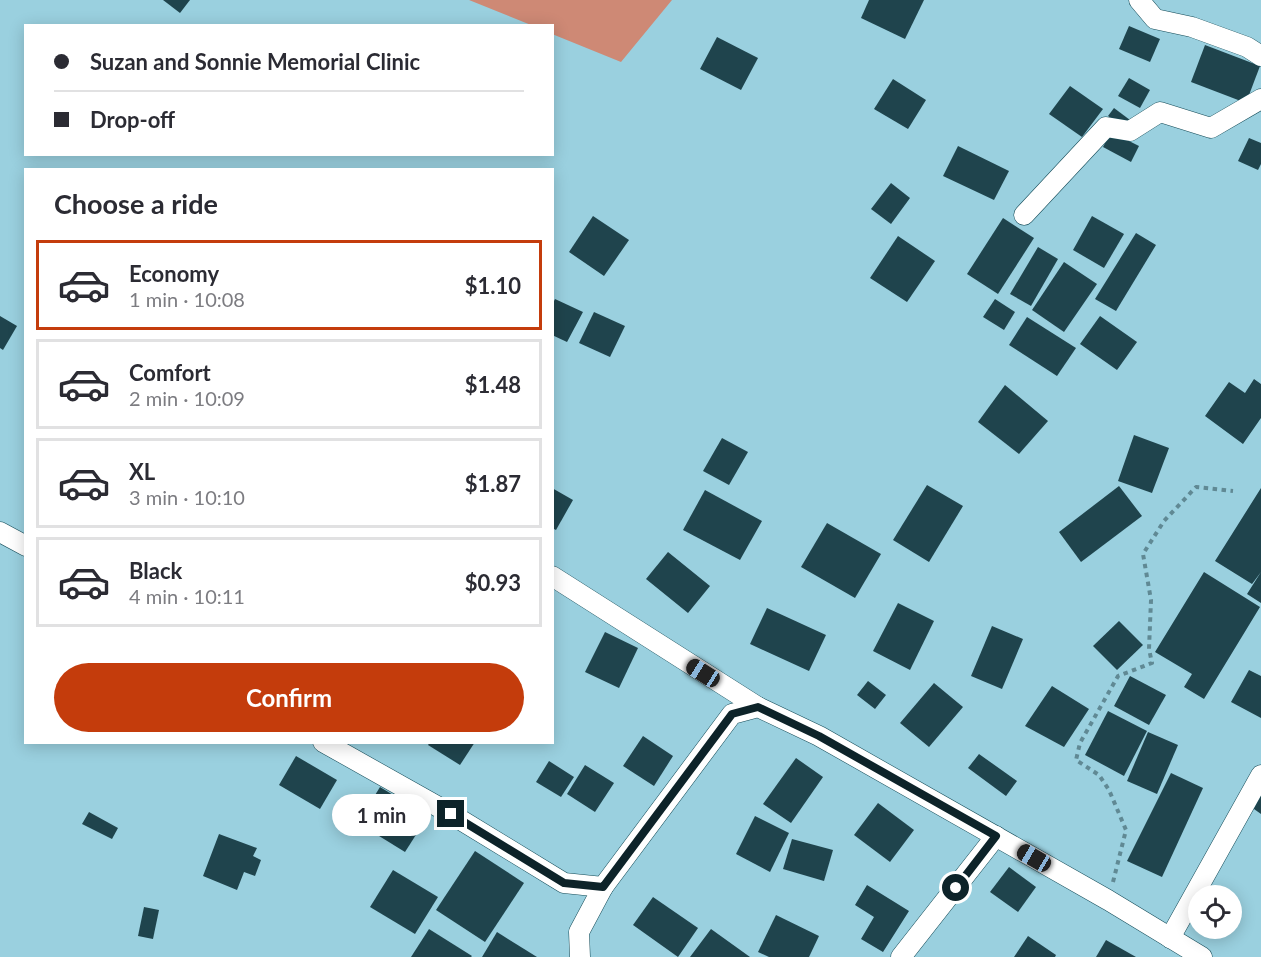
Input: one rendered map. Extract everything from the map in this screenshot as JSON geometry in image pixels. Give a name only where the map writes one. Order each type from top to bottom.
[{"type":"street","points":[[1140,0],[1155,19],[1192,27],[1247,47],[1261,56]]},
{"type":"street","points":[[1024,215],[1106,127],[1130,131],[1160,112],[1211,128],[1261,99]]},
{"type":"street","points":[[0,532],[24,545]]},
{"type":"street","points":[[554,577],[758,707],[819,736],[1108,900],[1202,957]]},
{"type":"street","points":[[580,957],[579,932],[603,887],[732,714],[758,707]]},
{"type":"street","points":[[327,744],[451,814],[564,883],[603,887]]},
{"type":"street","points":[[1170,938],[1261,775]]},
{"type":"street","points":[[901,957],[996,836]]},
{"type":"path","points":[[1108,900],[1126,830],[1109,790],[1099,774],[1076,760],[1080,742],[1118,676],[1152,663],[1149,649],[1151,600],[1143,554],[1164,520],[1196,488],[1233,491]]},
{"type":"shaded area","points":[[469,0],[672,0],[621,62],[554,35],[554,24],[529,24]]},
{"type":"building","points":[[163,0],[190,0],[180,13]]},
{"type":"building","points":[[869,0],[924,0],[905,39],[861,18]]},
{"type":"building","points":[[1129,26],[1160,39],[1150,62],[1119,49]]},
{"type":"building","points":[[717,37],[758,58],[741,90],[700,69]]},
{"type":"building","points":[[1205,45],[1260,66],[1246,103],[1191,82]]},
{"type":"building","points":[[1129,78],[1150,90],[1140,108],[1118,96]]},
{"type":"building","points":[[893,79],[926,100],[908,129],[874,109]]},
{"type":"building","points":[[1070,86],[1103,109],[1082,137],[1049,114]]},
{"type":"building","points":[[1114,108],[1130,120],[1124,127],[1108,116]]},
{"type":"building","points":[[1111,132],[1139,146],[1131,162],[1103,147]]},
{"type":"building","points":[[1249,138],[1261,143],[1261,164],[1258,170],[1238,161]]},
{"type":"building","points":[[958,146],[1009,171],[994,200],[943,176]]},
{"type":"building","points":[[891,183],[910,198],[891,224],[871,209]]},
{"type":"building","points":[[593,216],[629,240],[604,276],[569,252]]},
{"type":"building","points":[[1092,216],[1124,234],[1104,268],[1073,250]]},
{"type":"building","points":[[1003,218],[1034,238],[998,294],[967,274]]},
{"type":"building","points":[[1136,233],[1156,245],[1116,311],[1095,299]]},
{"type":"building","points":[[898,236],[935,261],[907,302],[870,278]]},
{"type":"building","points":[[1038,247],[1058,259],[1031,306],[1010,294]]},
{"type":"building","points":[[1064,262],[1097,284],[1064,332],[1032,310]]},
{"type":"building","points":[[555,299],[583,312],[567,342],[554,336]]},
{"type":"building","points":[[995,299],[1015,312],[1004,330],[983,317]]},
{"type":"building","points":[[594,312],[625,326],[610,357],[579,343]]},
{"type":"building","points":[[0,316],[17,326],[3,350],[0,348]]},
{"type":"building","points":[[1100,316],[1137,342],[1117,370],[1080,344]]},
{"type":"building","points":[[1027,317],[1076,348],[1057,376],[1009,345]]},
{"type":"building","points":[[1254,379],[1261,384],[1261,418],[1243,444],[1205,416],[1229,382],[1245,393]]},
{"type":"building","points":[[1005,385],[1048,421],[1019,454],[978,422]]},
{"type":"building","points":[[1134,435],[1169,448],[1152,493],[1118,481]]},
{"type":"building","points":[[722,438],[748,452],[729,485],[703,471]]},
{"type":"building","points":[[927,485],[963,506],[929,562],[893,540]]},
{"type":"building","points":[[1119,486],[1142,516],[1081,562],[1059,532]]},
{"type":"building","points":[[1261,488],[1261,572],[1252,584],[1215,561]]},
{"type":"building","points":[[554,489],[573,500],[556,530],[554,529]]},
{"type":"building","points":[[705,490],[762,521],[740,560],[683,530]]},
{"type":"building","points":[[827,523],[881,554],[855,598],[801,567]]},
{"type":"building","points":[[668,552],[710,586],[688,613],[646,579]]},
{"type":"building","points":[[1204,572],[1260,607],[1204,699],[1184,687],[1192,674],[1155,652]]},
{"type":"building","points":[[1261,572],[1261,603],[1247,594]]},
{"type":"building","points":[[898,603],[934,621],[910,670],[873,651]]},
{"type":"building","points":[[767,608],[826,635],[809,671],[750,644]]},
{"type":"building","points":[[1119,621],[1143,645],[1117,670],[1093,646]]},
{"type":"building","points":[[992,626],[1023,639],[1002,689],[971,676]]},
{"type":"building","points":[[605,632],[638,648],[619,688],[585,672]]},
{"type":"building","points":[[1249,670],[1261,676],[1261,718],[1231,702]]},
{"type":"building","points":[[1130,676],[1166,695],[1149,725],[1114,706]]},
{"type":"building","points":[[868,681],[886,695],[875,709],[857,695]]},
{"type":"building","points":[[934,683],[963,707],[929,747],[900,723]]},
{"type":"building","points":[[1052,686],[1089,709],[1064,747],[1025,726]]},
{"type":"building","points":[[1108,711],[1147,731],[1124,776],[1085,755]]},
{"type":"building","points":[[1148,732],[1178,745],[1157,794],[1127,781]]},
{"type":"building","points":[[643,736],[673,756],[654,786],[623,766]]},
{"type":"building","points":[[429,744],[474,744],[460,765]]},
{"type":"building","points":[[979,754],[1017,781],[1006,796],[968,768]]},
{"type":"building","points":[[296,756],[337,780],[320,809],[279,785]]},
{"type":"building","points":[[796,758],[823,777],[791,823],[763,804]]},
{"type":"building","points":[[549,761],[574,777],[561,797],[536,782]]},
{"type":"building","points":[[585,765],[614,783],[595,812],[567,794]]},
{"type":"building","points":[[1171,773],[1203,788],[1162,877],[1127,861]]},
{"type":"building","points":[[1261,784],[1261,814],[1247,804]]},
{"type":"building","points":[[380,787],[428,816],[405,852],[358,823]]},
{"type":"building","points":[[878,803],[914,830],[890,862],[854,835]]},
{"type":"building","points":[[89,812],[118,828],[112,839],[82,824]]},
{"type":"building","points":[[755,816],[789,833],[770,872],[736,854]]},
{"type":"building","points":[[219,834],[257,848],[253,856],[261,860],[255,876],[244,872],[237,890],[203,876]]},
{"type":"building","points":[[792,839],[833,850],[824,881],[783,869]]},
{"type":"building","points":[[475,851],[524,883],[485,942],[436,910]]},
{"type":"building","points":[[1009,867],[1036,887],[1018,912],[990,892]]},
{"type":"building","points":[[393,870],[438,897],[415,934],[370,907]]},
{"type":"building","points":[[867,885],[909,911],[883,952],[861,939],[874,917],[855,905]]},
{"type":"building","points":[[653,897],[698,928],[678,957],[633,925]]},
{"type":"building","points":[[144,907],[159,910],[153,939],[138,936]]},
{"type":"building","points":[[776,915],[819,936],[809,957],[769,957],[758,952]]},
{"type":"building","points":[[429,929],[472,956],[411,957]]},
{"type":"building","points":[[711,929],[750,957],[690,957]]},
{"type":"building","points":[[497,932],[537,957],[482,957]]},
{"type":"building","points":[[1028,936],[1056,955],[1055,957],[1014,957]]},
{"type":"building","points":[[1106,940],[1136,957],[1096,957]]},
{"type":"route","points":[[451,814],[564,883],[603,887],[732,714],[758,707],[819,736],[996,836],[956,888]]}]
